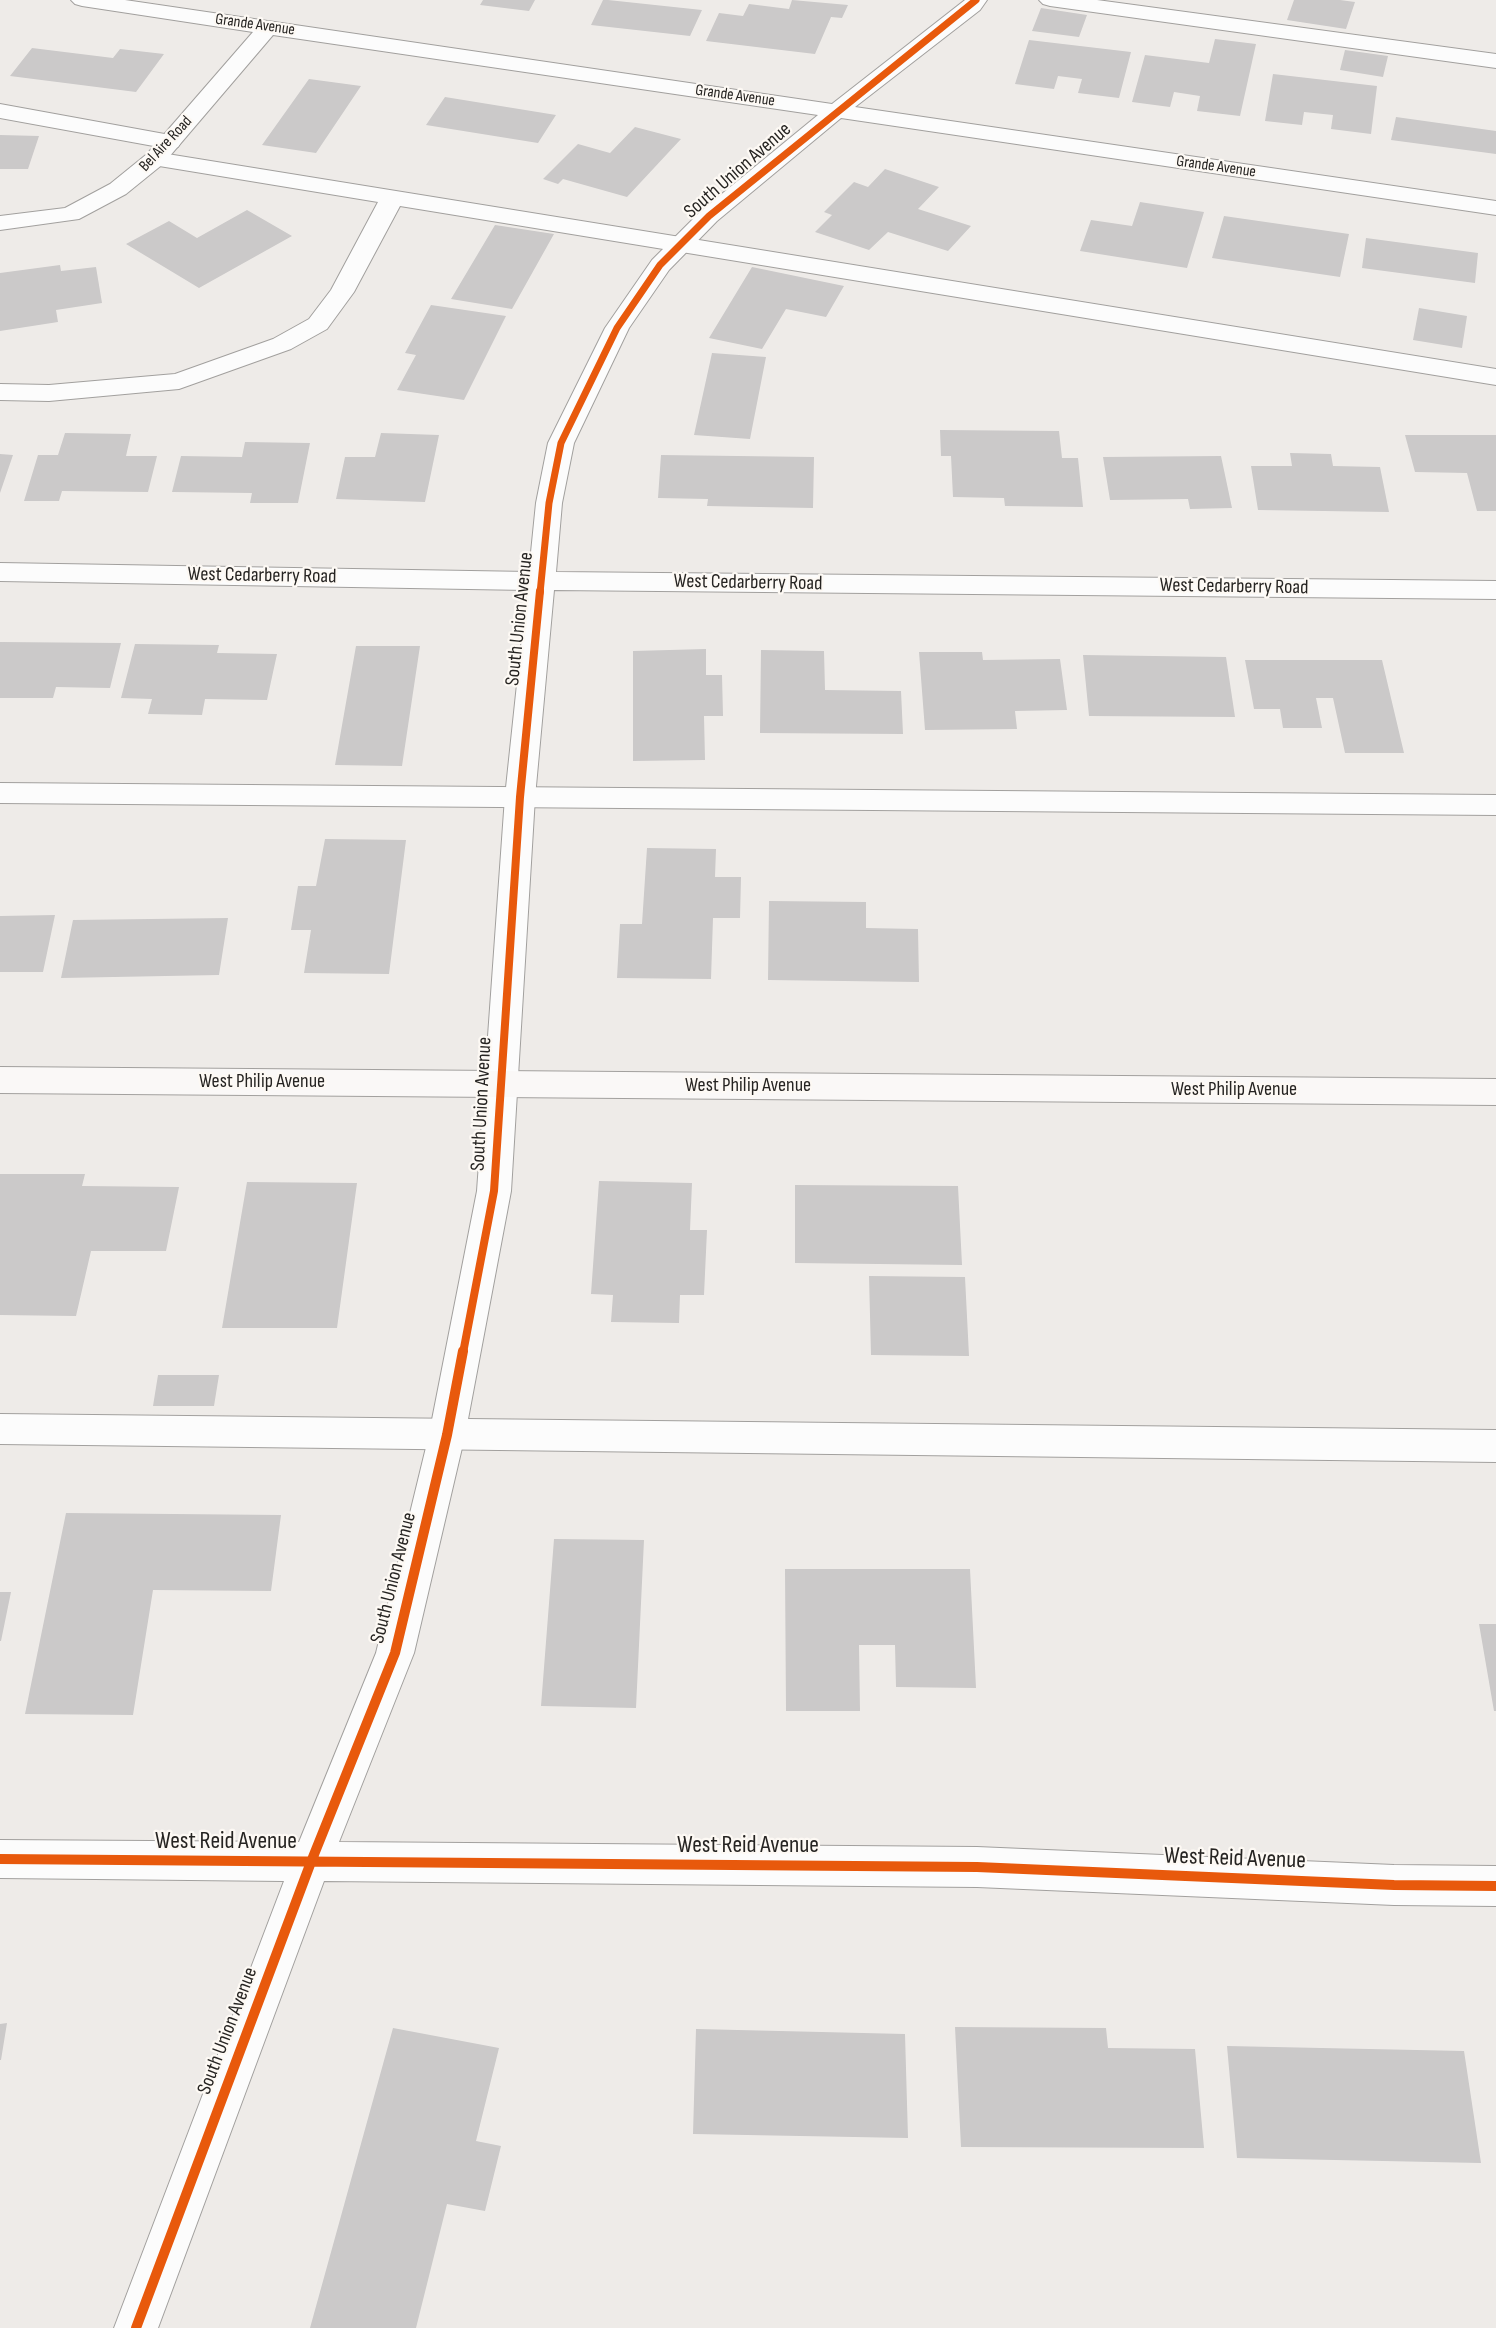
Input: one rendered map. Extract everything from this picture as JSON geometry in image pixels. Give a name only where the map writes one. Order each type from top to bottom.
[{"type":"main road","name":"West Philip Avenue","points":[[0,1080],[1496,1092]]},
{"type":"street","name":"Grande Avenue","points":[[82,0],[1496,208]]},
{"type":"street","name":"South Union Avenue","points":[[136,2328],[311,1862],[395,1653],[447,1435],[495,1191],[520,797],[549,503],[561,443],[616,328],[660,265],[709,216],[836,111],[972,5],[975,0]]},
{"type":"street","points":[[1050,0],[1496,61]]},
{"type":"street","name":"Bel Aire Road","points":[[0,223],[71,214],[118,189],[163,150],[268,27]]},
{"type":"street","points":[[0,111],[163,150],[392,198],[1496,377]]},
{"type":"street","points":[[0,392],[49,393],[179,381],[282,344],[318,324],[342,292],[392,198]]},
{"type":"street","name":"West Cedarberry Road","points":[[0,572],[1496,590]]},
{"type":"street","points":[[0,793],[1496,805]]},
{"type":"street","points":[[0,1430],[1496,1446]]},
{"type":"street","name":"West Reid Avenue","points":[[0,1859],[977,1867],[1395,1885],[1496,1886]]},
{"type":"building","points":[[483,0],[535,0],[529,11],[480,5]]},
{"type":"building","points":[[603,0],[702,10],[690,36],[591,25]]},
{"type":"building","points":[[792,0],[848,5],[842,18],[831,17],[815,54],[706,41],[719,13],[743,16],[749,4],[789,9]]},
{"type":"building","points":[[1294,0],[1355,2],[1346,29],[1287,20]]},
{"type":"building","points":[[1041,8],[1087,15],[1079,37],[1032,31]]},
{"type":"building","points":[[1215,39],[1256,44],[1240,116],[1197,111],[1200,96],[1174,92],[1170,107],[1132,102],[1145,55],[1209,63]]},
{"type":"building","points":[[1029,40],[1131,52],[1119,98],[1078,93],[1082,79],[1058,76],[1054,89],[1015,84]]},
{"type":"building","points":[[32,48],[113,58],[120,49],[164,54],[136,92],[10,76]]},
{"type":"building","points":[[1345,50],[1388,56],[1383,77],[1340,70]]},
{"type":"building","points":[[1273,74],[1377,86],[1371,134],[1331,129],[1333,115],[1304,112],[1302,125],[1265,121]]},
{"type":"building","points":[[309,79],[361,86],[316,153],[262,145]]},
{"type":"building","points":[[445,97],[556,115],[538,143],[426,125]]},
{"type":"building","points":[[1396,117],[1496,131],[1496,154],[1391,140]]},
{"type":"building","points":[[635,127],[681,139],[627,197],[563,179],[558,184],[543,179],[578,144],[610,153]]},
{"type":"building","points":[[0,135],[39,136],[28,169],[0,169]]},
{"type":"building","points":[[885,169],[939,187],[918,209],[971,226],[948,251],[888,232],[869,250],[815,232],[832,215],[824,212],[854,182],[868,187]]},
{"type":"building","points":[[1140,202],[1204,212],[1187,268],[1080,251],[1091,220],[1132,226]]},
{"type":"building","points":[[247,210],[292,236],[199,288],[126,244],[169,221],[197,238]]},
{"type":"building","points":[[1224,216],[1349,234],[1340,277],[1212,258]]},
{"type":"building","points":[[495,225],[554,234],[512,309],[451,299]]},
{"type":"building","points":[[1366,238],[1478,253],[1475,283],[1362,268]]},
{"type":"building","points":[[60,265],[61,271],[96,267],[102,303],[56,310],[58,322],[0,331],[0,273]]},
{"type":"building","points":[[752,267],[844,286],[826,317],[786,309],[762,349],[709,338]]},
{"type":"building","points":[[431,305],[506,316],[464,400],[397,390],[416,355],[405,353]]},
{"type":"building","points":[[1419,308],[1467,316],[1462,348],[1413,340]]},
{"type":"building","points":[[712,353],[766,357],[750,439],[694,435]]},
{"type":"building","points":[[940,430],[1059,431],[1062,458],[1078,458],[1083,507],[1005,506],[1004,498],[953,497],[951,456],[941,456]]},
{"type":"building","points":[[65,433],[131,434],[126,456],[157,456],[148,492],[62,491],[59,501],[24,501],[38,455],[58,455]]},
{"type":"building","points":[[381,433],[439,435],[425,502],[336,499],[345,457],[375,457]]},
{"type":"building","points":[[1405,435],[1496,435],[1496,511],[1477,511],[1467,473],[1415,472]]},
{"type":"building","points":[[245,442],[310,443],[298,503],[250,503],[252,493],[172,492],[181,456],[242,457]]},
{"type":"building","points":[[1290,453],[1331,454],[1333,466],[1380,467],[1389,512],[1258,510],[1251,466],[1292,466]]},
{"type":"building","points":[[0,454],[13,455],[0,493]]},
{"type":"building","points":[[661,455],[814,457],[813,508],[707,506],[708,499],[658,498]]},
{"type":"building","points":[[1221,456],[1232,508],[1190,509],[1188,499],[1110,500],[1103,457]]},
{"type":"building","points":[[0,642],[121,643],[110,688],[56,687],[53,698],[0,698]]},
{"type":"building","points":[[135,644],[219,645],[217,653],[277,654],[267,700],[205,699],[202,715],[148,714],[152,699],[121,698]]},
{"type":"building","points":[[356,646],[420,646],[402,766],[335,765]]},
{"type":"building","points":[[706,649],[706,675],[722,675],[723,716],[704,716],[705,760],[633,761],[633,651]]},
{"type":"building","points":[[761,650],[824,651],[825,690],[901,691],[903,734],[760,733]]},
{"type":"building","points":[[919,652],[982,652],[983,660],[1060,659],[1067,710],[1015,711],[1017,729],[925,730]]},
{"type":"building","points":[[1083,655],[1226,657],[1235,717],[1089,716]]},
{"type":"building","points":[[1245,660],[1382,660],[1404,753],[1345,753],[1333,698],[1316,698],[1322,728],[1283,728],[1280,709],[1254,709]]},
{"type":"building","points":[[325,839],[406,840],[389,974],[304,973],[311,930],[291,930],[298,886],[316,886]]},
{"type":"building","points":[[647,848],[716,849],[715,877],[741,877],[740,918],[713,918],[711,979],[617,978],[620,924],[642,924]]},
{"type":"building","points":[[769,901],[866,902],[866,928],[918,929],[919,982],[768,980]]},
{"type":"building","points":[[55,915],[43,972],[0,972],[0,916]]},
{"type":"building","points":[[228,918],[219,975],[61,978],[73,920]]},
{"type":"building","points":[[0,1174],[85,1174],[82,1186],[179,1187],[166,1251],[91,1251],[76,1316],[0,1315]]},
{"type":"building","points":[[599,1181],[692,1183],[690,1230],[707,1230],[704,1295],[680,1295],[679,1323],[611,1322],[613,1295],[591,1294]]},
{"type":"building","points":[[247,1182],[357,1183],[337,1328],[222,1328]]},
{"type":"building","points":[[795,1185],[958,1186],[962,1265],[795,1263]]},
{"type":"building","points":[[869,1276],[965,1277],[969,1356],[871,1355]]},
{"type":"building","points":[[158,1375],[219,1375],[214,1406],[153,1406]]},
{"type":"building","points":[[66,1513],[281,1515],[271,1591],[153,1590],[133,1715],[25,1714]]},
{"type":"building","points":[[554,1539],[644,1540],[636,1708],[541,1706]]},
{"type":"building","points":[[785,1569],[970,1569],[976,1688],[896,1687],[895,1645],[859,1645],[860,1711],[786,1711]]},
{"type":"building","points":[[0,1592],[11,1592],[1,1641],[0,1641]]},
{"type":"building","points":[[1479,1624],[1496,1624],[1496,1711],[1494,1711]]},
{"type":"building","points":[[7,2023],[1,2060],[0,2060],[0,2024]]},
{"type":"building","points":[[955,2027],[1106,2028],[1108,2048],[1195,2049],[1204,2148],[961,2147]]},
{"type":"building","points":[[393,2028],[499,2048],[476,2141],[501,2146],[485,2211],[447,2204],[416,2328],[310,2328]]},
{"type":"building","points":[[696,2029],[905,2034],[908,2138],[693,2134]]},
{"type":"building","points":[[1227,2046],[1464,2051],[1481,2163],[1237,2158]]},
{"type":"cycle path","points":[[136,2328],[311,1862],[395,1653],[447,1435],[494,1191],[520,797],[549,503],[561,443],[617,328],[660,265],[709,216],[976,0]]},
{"type":"cycle path","points":[[0,1859],[977,1867],[1394,1885],[1496,1886]]}]
